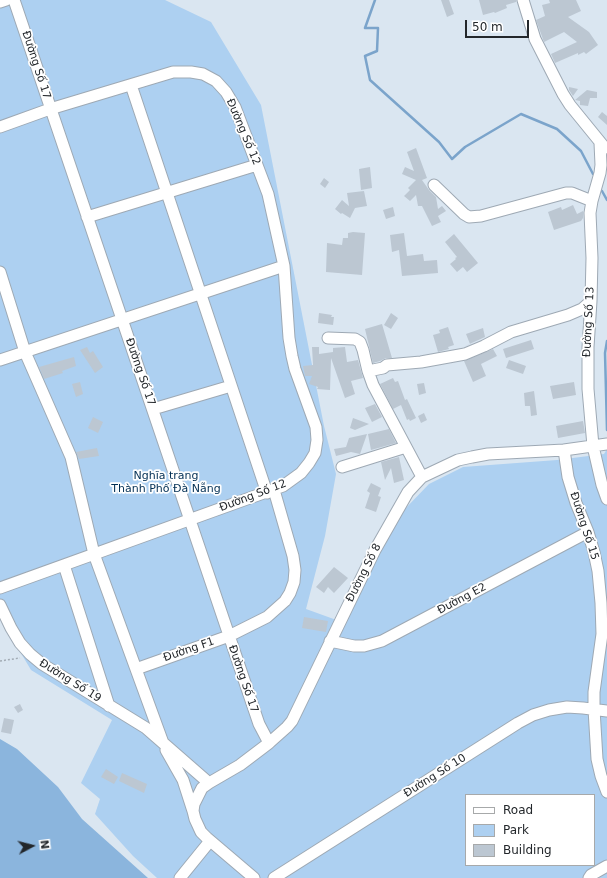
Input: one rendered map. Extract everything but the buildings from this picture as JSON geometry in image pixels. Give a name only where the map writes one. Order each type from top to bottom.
[{"type":"street","points":[[0,2],[6,0]]},
{"type":"street","name":"Đường Số 17","points":[[14,0],[259,724],[269,743]]},
{"type":"street","points":[[523,0],[535,39],[563,94],[603,147]]},
{"type":"street","name":"Đường Số 12","points":[[0,127],[50,109],[173,72],[203,74],[216,81],[226,92],[235,107],[268,194],[284,266],[289,338],[292,356],[295,369],[316,427],[317,440],[315,453],[309,463],[301,473],[283,486],[0,588]]},
{"type":"street","name":"Đường F1","points":[[131,85],[231,386],[293,556],[295,570],[294,582],[287,597],[277,609],[267,616],[229,636],[136,669]]},
{"type":"street","name":"Đường Số 13","points":[[603,147],[600,173],[590,213],[592,258],[588,346],[588,389],[593,446],[607,500]]},
{"type":"street","points":[[87,217],[257,165]]},
{"type":"street","points":[[434,185],[469,217],[481,216],[566,193],[572,193],[592,201]]},
{"type":"street","points":[[0,360],[284,266]]},
{"type":"street","points":[[0,272],[26,352],[72,457],[94,554],[161,741]]},
{"type":"street","points":[[368,371],[383,368],[387,365],[421,362],[465,354],[511,332],[568,315],[582,309],[591,302]]},
{"type":"street","points":[[328,338],[355,338],[360,342],[373,385],[422,477]]},
{"type":"street","points":[[153,409],[231,386]]},
{"type":"street","name":"Đường Số 8","points":[[193,811],[197,796],[202,788],[240,765],[269,743],[287,727],[295,716],[375,550],[408,492],[422,477],[458,460],[472,456],[564,450],[607,444]]},
{"type":"street","points":[[342,467],[406,447]]},
{"type":"street","name":"Đường Số 15","points":[[564,450],[568,477],[576,503],[588,532],[598,571],[602,603],[602,634],[594,692],[594,709],[597,759],[607,792]]},
{"type":"street","name":"Đường E2","points":[[330,642],[364,646],[382,641],[588,532]]},
{"type":"street","points":[[64,565],[109,706]]},
{"type":"street","name":"Đường Số 19","points":[[0,605],[20,643],[30,654],[42,664],[146,728],[209,783]]},
{"type":"street","name":"Đường Số 10","points":[[274,878],[518,723],[549,710],[567,707],[607,711]]},
{"type":"street","name":"Đường Số 19","points":[[161,741],[183,780],[197,825],[210,841],[254,878]]},
{"type":"street","points":[[180,878],[210,841]]},
{"type":"street","points":[[590,878],[607,866]]},
{"type":"path","points":[[0,661],[20,658]]},
{"type":"green space","name":"Nghĩa trang Thành Phố Đà Nẵng","points":[[0,0],[165,0],[211,22],[261,105],[324,426],[336,474],[325,536],[306,609],[342,622],[403,511],[429,484],[463,467],[557,460],[604,454],[607,449],[607,878],[157,878],[133,856],[95,814],[100,799],[81,783],[112,720],[31,670],[0,618]]},
{"type":"shaded area","points":[[0,739],[17,749],[58,787],[82,819],[148,878],[0,878]]},
{"type":"waterway","points":[[375,0],[365,28],[378,28],[377,51],[365,56],[370,80],[439,142],[452,159],[465,147],[521,114],[557,129],[581,151],[593,174]]},
{"type":"waterway","points":[[602,191],[607,200]]},
{"type":"waterway","points":[[607,341],[605,353],[607,430]]}]
